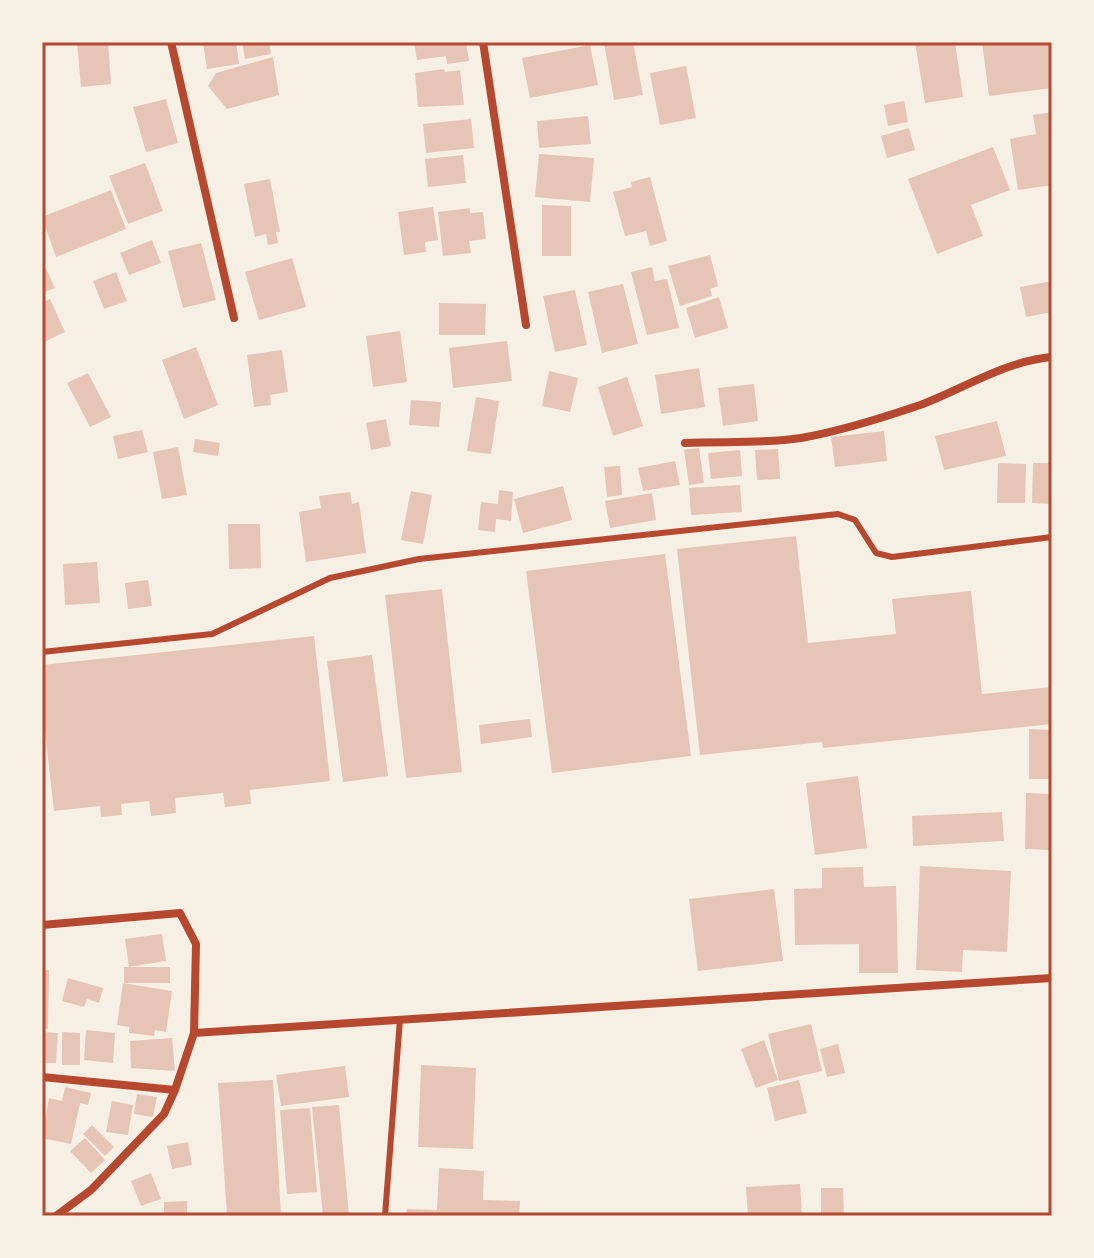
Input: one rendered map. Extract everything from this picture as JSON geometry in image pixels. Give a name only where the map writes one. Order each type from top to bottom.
[{"type":"street","points":[[171,42],[234,318]]},
{"type":"street","points":[[483,42],[526,325]]},
{"type":"street","points":[[685,443],[800,438],[920,405],[994,372],[1037,358],[1052,357]]},
{"type":"street","points":[[42,925],[180,913],[196,944],[194,1033],[164,1114],[91,1190],[56,1216]]},
{"type":"street","points":[[194,1033],[1052,978]]},
{"type":"street","points":[[42,1077],[175,1090]]},
{"type":"lane","points":[[42,652],[212,634],[330,578],[434,557],[838,514],[855,520],[876,553],[892,557],[1052,537]]},
{"type":"lane","points":[[385,1216],[400,1019]]},
{"type":"building","points":[[77,42],[108,42],[111,84],[81,87]]},
{"type":"building","points":[[203,42],[236,42],[239,64],[207,69]]},
{"type":"building","points":[[242,42],[269,42],[271,54],[245,59]]},
{"type":"building","points":[[414,42],[466,42],[469,61],[447,64],[446,56],[417,60]]},
{"type":"building","points":[[633,42],[643,95],[614,100],[604,43]]},
{"type":"building","points":[[915,42],[955,42],[963,97],[925,103]]},
{"type":"building","points":[[982,42],[1052,42],[1052,88],[989,96]]},
{"type":"building","points":[[590,45],[598,85],[530,98],[522,58]]},
{"type":"building","points":[[273,57],[279,95],[227,109],[208,86],[216,73]]},
{"type":"building","points":[[686,66],[696,118],[660,125],[650,73]]},
{"type":"building","points":[[444,69],[445,72],[460,70],[464,105],[418,107],[415,73]]},
{"type":"building","points":[[166,99],[178,143],[146,152],[133,107]]},
{"type":"building","points":[[904,101],[908,122],[888,126],[884,105]]},
{"type":"building","points":[[1052,112],[1052,185],[1018,190],[1010,139],[1036,134],[1033,115]]},
{"type":"building","points":[[588,116],[591,144],[539,148],[537,121]]},
{"type":"building","points":[[471,119],[474,148],[426,153],[423,124]]},
{"type":"building","points":[[909,128],[915,150],[887,158],[881,136]]},
{"type":"building","points":[[993,147],[1010,190],[971,205],[983,236],[937,254],[908,179]]},
{"type":"building","points":[[539,154],[594,158],[590,202],[535,197]]},
{"type":"building","points":[[463,155],[466,183],[428,187],[425,159]]},
{"type":"building","points":[[145,163],[163,211],[128,224],[109,176]]},
{"type":"building","points":[[650,177],[667,241],[650,246],[646,231],[625,236],[613,192],[632,187],[631,182]]},
{"type":"building","points":[[270,179],[280,232],[276,232],[278,243],[268,245],[266,234],[255,237],[244,184]]},
{"type":"building","points":[[111,190],[126,229],[56,257],[42,217]]},
{"type":"building","points":[[542,205],[571,206],[571,256],[542,256]]},
{"type":"building","points":[[433,207],[438,240],[425,242],[426,252],[404,255],[398,212]]},
{"type":"building","points":[[470,208],[470,213],[483,212],[486,239],[469,241],[471,253],[443,256],[438,212]]},
{"type":"building","points":[[152,240],[161,263],[129,275],[120,253]]},
{"type":"building","points":[[201,243],[216,300],[183,308],[168,251]]},
{"type":"building","points":[[710,255],[718,286],[710,289],[712,296],[680,306],[668,266]]},
{"type":"building","points":[[292,258],[306,307],[259,320],[245,272]]},
{"type":"building","points":[[42,260],[55,288],[42,293]]},
{"type":"building","points":[[652,267],[655,281],[667,279],[679,328],[647,335],[631,272]]},
{"type":"building","points":[[116,272],[127,301],[104,309],[93,281]]},
{"type":"building","points":[[1052,281],[1052,312],[1026,317],[1020,287]]},
{"type":"building","points":[[623,284],[638,344],[602,353],[588,292]]},
{"type":"building","points":[[575,290],[587,345],[555,352],[543,296]]},
{"type":"building","points":[[719,297],[728,328],[695,338],[686,308]]},
{"type":"building","points":[[50,299],[65,332],[42,343],[42,303]]},
{"type":"building","points":[[439,303],[486,304],[485,335],[439,335]]},
{"type":"building","points":[[400,331],[407,382],[373,387],[366,336]]},
{"type":"building","points":[[507,341],[512,381],[453,388],[449,348]]},
{"type":"building","points":[[196,347],[218,405],[184,419],[162,360]]},
{"type":"building","points":[[282,350],[288,392],[270,395],[271,405],[254,407],[247,355]]},
{"type":"building","points":[[699,368],[705,407],[661,414],[655,375]]},
{"type":"building","points":[[549,371],[578,378],[570,412],[542,406]]},
{"type":"building","points":[[88,373],[111,417],[90,427],[67,383]]},
{"type":"building","points":[[627,377],[643,426],[613,436],[598,387]]},
{"type":"building","points":[[754,384],[758,421],[723,426],[718,388]]},
{"type":"building","points":[[476,397],[499,401],[491,454],[467,451]]},
{"type":"building","points":[[411,400],[441,402],[439,427],[409,425]]},
{"type":"building","points":[[386,419],[391,446],[371,450],[366,423]]},
{"type":"building","points":[[997,421],[1006,456],[944,470],[935,436]]},
{"type":"building","points":[[142,430],[148,452],[118,459],[113,436]]},
{"type":"building","points":[[884,431],[887,461],[835,467],[831,437]]},
{"type":"building","points":[[195,439],[220,443],[218,456],[193,452]]},
{"type":"building","points":[[178,447],[187,495],[162,499],[153,452]]},
{"type":"building","points":[[699,448],[704,483],[689,485],[684,450]]},
{"type":"building","points":[[778,449],[780,479],[757,480],[755,450]]},
{"type":"building","points":[[740,450],[742,476],[711,479],[708,453]]},
{"type":"building","points":[[675,461],[680,485],[643,491],[638,468]]},
{"type":"building","points":[[998,463],[1026,464],[1025,503],[997,503]]},
{"type":"building","points":[[1033,463],[1052,463],[1052,504],[1032,503]]},
{"type":"building","points":[[620,466],[622,495],[607,497],[604,467]]},
{"type":"building","points":[[740,485],[742,512],[691,515],[689,488]]},
{"type":"building","points":[[563,486],[572,520],[523,533],[514,499]]},
{"type":"building","points":[[499,490],[513,492],[511,521],[496,519],[495,532],[478,530],[481,502],[498,504]]},
{"type":"building","points":[[411,491],[432,495],[423,544],[401,540]]},
{"type":"building","points":[[350,492],[352,504],[359,502],[366,553],[306,562],[299,512],[321,508],[319,496]]},
{"type":"building","points":[[652,493],[656,520],[610,528],[605,501]]},
{"type":"building","points":[[228,524],[260,524],[261,568],[229,569]]},
{"type":"building","points":[[796,536],[808,643],[896,634],[892,599],[971,591],[982,694],[1052,687],[1052,724],[823,748],[822,742],[700,755],[677,549]]},
{"type":"building","points":[[665,554],[691,756],[552,773],[526,571]]},
{"type":"building","points":[[97,562],[100,603],[65,605],[63,564]]},
{"type":"building","points":[[148,580],[152,606],[128,609],[125,583]]},
{"type":"building","points":[[442,589],[462,772],[406,778],[385,595]]},
{"type":"building","points":[[314,636],[330,781],[250,790],[251,804],[225,807],[223,793],[175,798],[176,813],[151,816],[149,801],[121,804],[122,815],[101,817],[100,806],[54,811],[42,705],[42,665]]},
{"type":"building","points":[[372,655],[388,776],[343,782],[327,661]]},
{"type":"building","points":[[530,719],[532,737],[481,744],[479,725]]},
{"type":"building","points":[[1029,729],[1052,730],[1052,779],[1029,779]]},
{"type":"building","points":[[858,776],[867,848],[815,855],[806,783]]},
{"type":"building","points":[[1026,793],[1052,794],[1052,850],[1025,849]]},
{"type":"building","points":[[1002,812],[1004,841],[913,846],[912,816]]},
{"type":"building","points":[[920,866],[1011,871],[1007,952],[963,950],[962,972],[916,970]]},
{"type":"building","points":[[863,867],[864,887],[896,886],[898,973],[859,973],[859,944],[795,945],[794,889],[822,888],[822,868]]},
{"type":"building","points":[[774,889],[783,961],[698,971],[689,899]]},
{"type":"building","points":[[162,934],[166,961],[129,967],[125,939]]},
{"type":"building","points":[[124,967],[170,967],[170,983],[124,983]]},
{"type":"building","points":[[42,970],[49,970],[48,1029],[42,1028]]},
{"type":"building","points":[[68,978],[103,988],[99,1003],[87,999],[84,1007],[62,1001]]},
{"type":"building","points":[[123,983],[172,991],[166,1032],[155,1030],[154,1036],[129,1033],[129,1027],[117,1025]]},
{"type":"building","points":[[811,1024],[822,1071],[779,1081],[768,1034]]},
{"type":"building","points":[[86,1030],[115,1033],[113,1063],[84,1060]]},
{"type":"building","points":[[42,1032],[58,1033],[56,1063],[42,1063]]},
{"type":"building","points":[[62,1032],[80,1033],[80,1065],[62,1065]]},
{"type":"building","points":[[172,1038],[175,1071],[131,1068],[130,1041]]},
{"type":"building","points":[[764,1040],[778,1080],[756,1088],[741,1049]]},
{"type":"building","points":[[838,1044],[845,1073],[827,1077],[820,1049]]},
{"type":"building","points":[[421,1065],[476,1068],[473,1149],[418,1147]]},
{"type":"building","points":[[345,1066],[349,1097],[281,1106],[276,1075]]},
{"type":"building","points":[[273,1080],[281,1216],[227,1216],[218,1083]]},
{"type":"building","points":[[799,1080],[807,1113],[775,1121],[767,1088]]},
{"type":"building","points":[[65,1087],[91,1093],[88,1105],[80,1103],[71,1144],[42,1138],[49,1098],[62,1101]]},
{"type":"building","points":[[137,1094],[157,1097],[153,1117],[134,1114]]},
{"type":"building","points":[[112,1101],[133,1105],[128,1135],[106,1132]]},
{"type":"building","points":[[339,1105],[349,1216],[323,1216],[312,1107]]},
{"type":"building","points":[[310,1108],[317,1192],[287,1194],[280,1110]]},
{"type":"building","points":[[92,1125],[114,1147],[105,1156],[83,1134]]},
{"type":"building","points":[[85,1138],[105,1160],[91,1173],[70,1151]]},
{"type":"building","points":[[188,1142],[192,1165],[172,1169],[167,1146]]},
{"type":"building","points":[[439,1168],[484,1171],[483,1200],[520,1201],[519,1216],[406,1216],[407,1209],[437,1210]]},
{"type":"building","points":[[151,1173],[161,1199],[141,1206],[131,1181]]},
{"type":"building","points":[[800,1184],[802,1216],[748,1216],[746,1187]]},
{"type":"building","points":[[821,1188],[843,1188],[844,1216],[821,1216]]},
{"type":"building","points":[[187,1201],[187,1216],[164,1216],[164,1202]]}]
